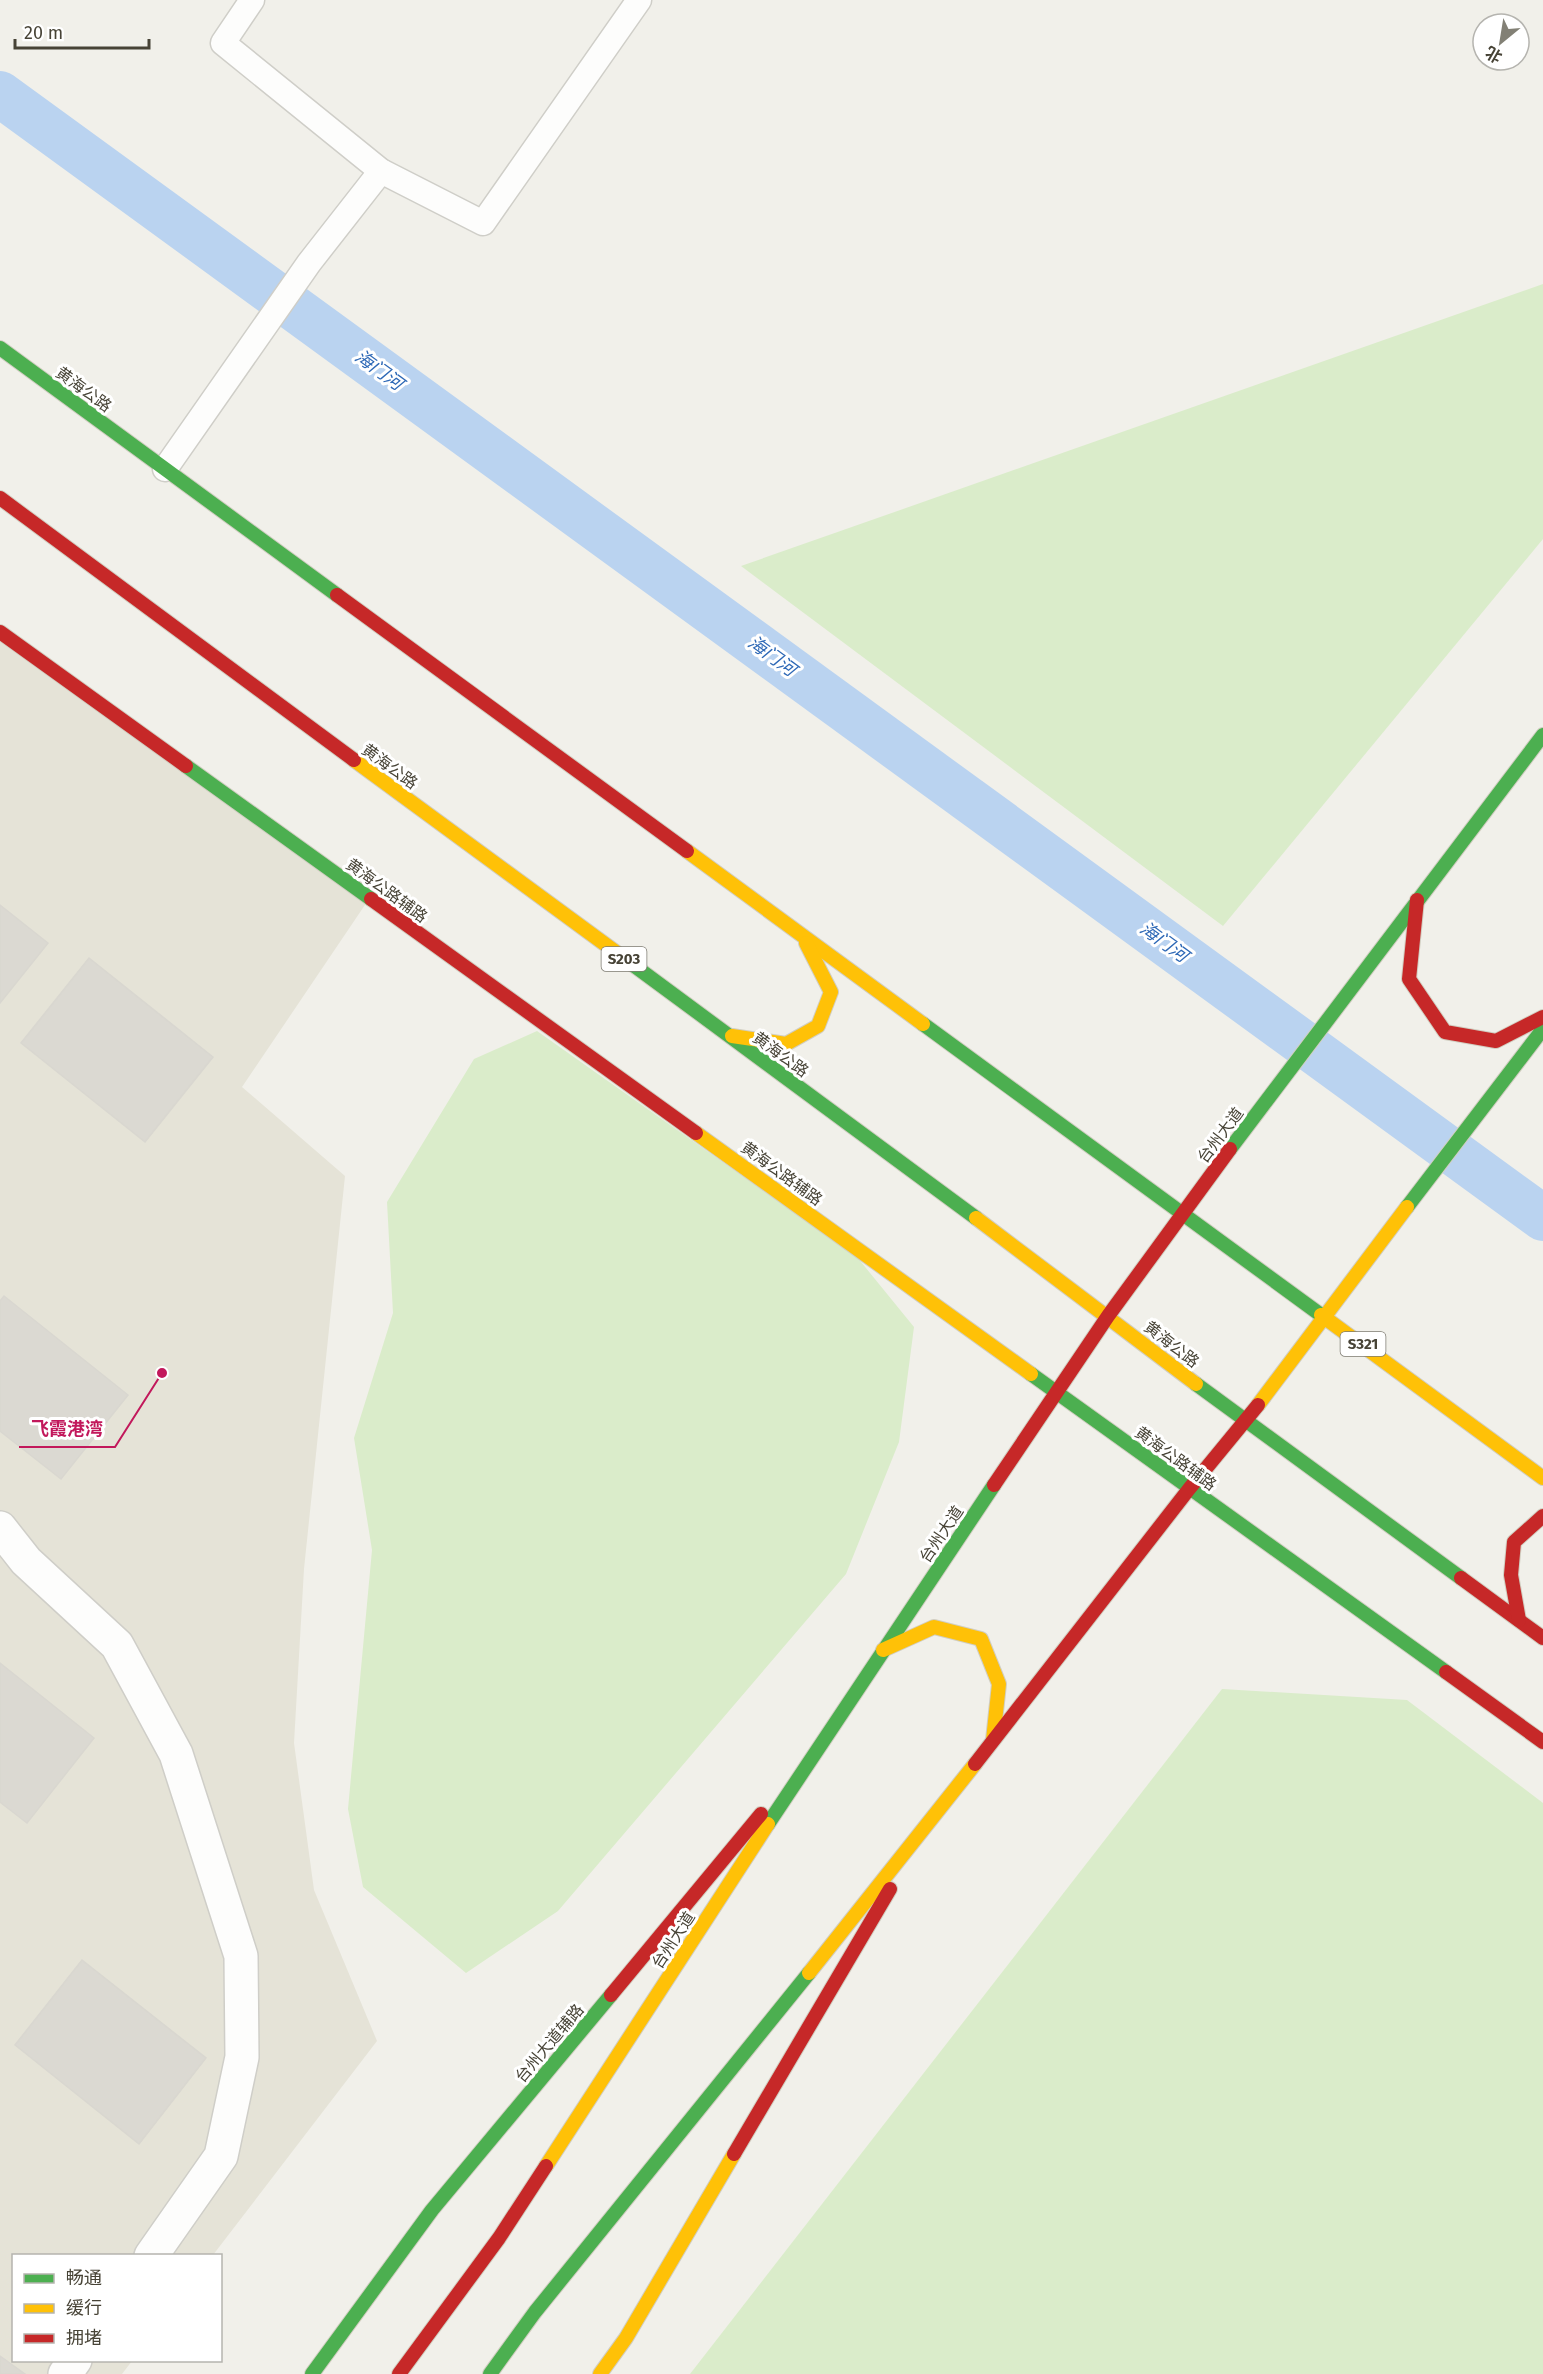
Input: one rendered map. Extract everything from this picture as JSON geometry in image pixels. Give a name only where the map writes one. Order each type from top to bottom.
[{"type":"main road","name":"黄海公路","points":[[0,348],[1543,1478]]},
{"type":"main road","name":"黄海公路","points":[[0,498],[1108,1316],[1246,1422],[1543,1638]]},
{"type":"main road","name":"黄海公路辅路","points":[[0,632],[1543,1742]]},
{"type":"main road","name":"台州大道","points":[[399,2374],[499,2238],[822,1741],[1108,1316],[1180,1214],[1543,735]]},
{"type":"main road","points":[[1417,899],[1409,979],[1445,1032],[1496,1041],[1543,1017]]},
{"type":"main road","points":[[728,1035],[786,1044],[818,1026],[831,992],[802,936]]},
{"type":"main road","points":[[490,2374],[535,2312],[926,1828],[1189,1489],[1246,1422],[1543,1029]]},
{"type":"main road","points":[[1519,1620],[1511,1575],[1514,1542],[1543,1516]]},
{"type":"main road","points":[[883,1650],[934,1627],[981,1639],[999,1684],[993,1740]]},
{"type":"main road","name":"台州大道辅路","points":[[312,2374],[432,2210],[822,1741]]},
{"type":"main road","points":[[600,2374],[626,2338],[926,1828]]},
{"type":"street","points":[[0,1528],[26,1561],[117,1645],[176,1754],[241,1956],[242,2057],[221,2156],[152,2254]]},
{"type":"street","points":[[65,2374],[74,2362]]},
{"type":"lane","points":[[252,0],[223,43],[381,171],[483,223],[639,0]]},
{"type":"lane","points":[[165,469],[309,263],[381,171]]},
{"type":"shaded area","points":[[0,631],[371,896],[242,1087],[345,1176],[304,1569],[294,1743],[314,1890],[377,2041],[214,2254],[12,2254],[12,2362],[131,2362],[122,2374],[0,2374]]},
{"type":"green space","points":[[1543,284],[1543,539],[1223,926],[741,566]]},
{"type":"green space","points":[[537,1031],[857,1257],[914,1327],[899,1442],[846,1574],[558,1911],[466,1973],[363,1887],[348,1809],[372,1550],[354,1438],[393,1313],[387,1202],[474,1059]]},
{"type":"green space","points":[[1222,1689],[1407,1700],[1543,1803],[1543,2374],[690,2374]]},
{"type":"building","points":[[0,905],[48,943],[0,1003]]},
{"type":"building","points":[[89,958],[213,1057],[145,1142],[21,1043]]},
{"type":"building","points":[[4,1296],[128,1395],[61,1479],[0,1431],[0,1301]]},
{"type":"building","points":[[0,1663],[94,1738],[27,1823],[0,1802]]},
{"type":"building","points":[[82,1960],[206,2058],[139,2144],[15,2045]]},
{"type":"building","points":[[0,2356],[25,2374],[0,2374]]},
{"type":"waterway","name":"海门河","points":[[0,94],[1543,1218]]},
{"type":"traffic: fast","points":[[0,348],[337,595]]},
{"type":"traffic: fast","points":[[1230,1149],[1543,735]]},
{"type":"traffic: fast","points":[[186,766],[371,899]]},
{"type":"traffic: fast","points":[[632,964],[976,1218]]},
{"type":"traffic: fast","points":[[923,1024],[1321,1315]]},
{"type":"traffic: fast","points":[[1407,1207],[1543,1029]]},
{"type":"traffic: fast","points":[[1031,1374],[1446,1672]]},
{"type":"traffic: fast","points":[[1196,1384],[1461,1578]]},
{"type":"traffic: fast","points":[[768,1824],[994,1485]]},
{"type":"traffic: fast","points":[[490,2374],[535,2312],[809,1973]]},
{"type":"traffic: fast","points":[[312,2374],[432,2210],[611,1995]]},
{"type":"traffic: slow","points":[[354,760],[632,964]]},
{"type":"traffic: slow","points":[[687,851],[923,1024]]},
{"type":"traffic: slow","points":[[732,1036],[786,1044],[818,1026],[831,992],[806,943]]},
{"type":"traffic: slow","points":[[696,1133],[1031,1374]]},
{"type":"traffic: slow","points":[[1258,1405],[1407,1207]]},
{"type":"traffic: slow","points":[[976,1218],[1196,1384]]},
{"type":"traffic: slow","points":[[1321,1315],[1543,1478]]},
{"type":"traffic: slow","points":[[883,1650],[934,1627],[981,1639],[999,1684],[993,1740]]},
{"type":"traffic: slow","points":[[809,1973],[975,1764]]},
{"type":"traffic: slow","points":[[546,2166],[768,1824]]},
{"type":"traffic: slow","points":[[600,2374],[626,2338],[734,2154]]},
{"type":"traffic: jam","points":[[0,498],[354,760]]},
{"type":"traffic: jam","points":[[337,595],[687,851]]},
{"type":"traffic: jam","points":[[0,632],[186,766]]},
{"type":"traffic: jam","points":[[371,899],[696,1133]]},
{"type":"traffic: jam","points":[[1417,900],[1409,979],[1445,1032],[1496,1041],[1543,1017]]},
{"type":"traffic: jam","points":[[994,1485],[1108,1316],[1230,1149]]},
{"type":"traffic: jam","points":[[975,1764],[1189,1489],[1258,1405]]},
{"type":"traffic: jam","points":[[1519,1620],[1511,1575],[1514,1542],[1543,1516]]},
{"type":"traffic: jam","points":[[1461,1578],[1543,1638]]},
{"type":"traffic: jam","points":[[1446,1672],[1543,1742]]},
{"type":"traffic: jam","points":[[611,1995],[761,1814]]},
{"type":"traffic: jam","points":[[734,2154],[890,1889]]},
{"type":"traffic: jam","points":[[399,2374],[499,2238],[546,2166]]},
{"type":"place","name":"飞霞港湾","points":[[162,1373]]}]
